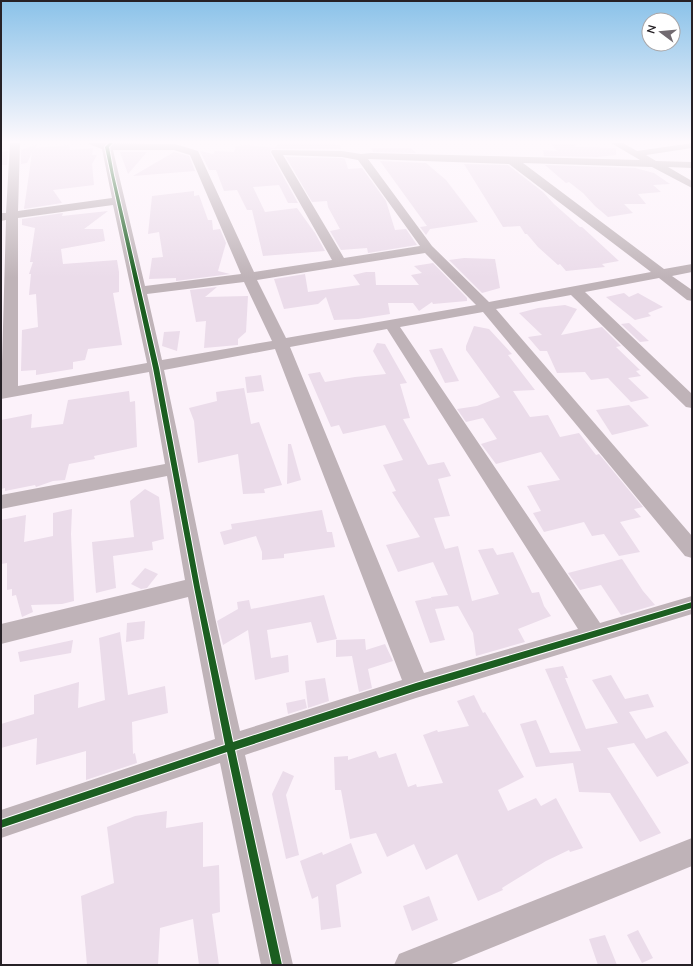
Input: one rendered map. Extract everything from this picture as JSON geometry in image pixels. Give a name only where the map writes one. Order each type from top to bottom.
[{"type":"street","points":[[7,188],[6,394],[486,307],[661,272],[692,268]]},
{"type":"street","points":[[114,188],[140,291],[156,366],[197,586],[276,965]]},
{"type":"street","points":[[210,188],[281,344],[417,687]]},
{"type":"street","points":[[297,188],[340,262]]},
{"type":"street","points":[[384,188],[428,249],[486,307],[692,550]]},
{"type":"street","points":[[549,188],[692,297]]},
{"type":"street","points":[[7,216],[117,201]]},
{"type":"street","points":[[140,291],[249,277],[428,249]]},
{"type":"street","points":[[574,290],[692,403]]},
{"type":"street","points":[[391,324],[595,635]]},
{"type":"street","points":[[1,502],[176,468]]},
{"type":"street","points":[[1,634],[197,586]]},
{"type":"street","points":[[1,824],[417,687],[692,605]]},
{"type":"street","points":[[410,965],[692,852]]},
{"type":"building","points":[[27,188],[69,188],[53,190],[62,203],[24,209]]},
{"type":"building","points":[[223,188],[254,188],[265,212],[297,208],[315,233],[325,251],[263,256],[252,210],[247,210],[237,190],[224,191]]},
{"type":"building","points":[[281,188],[290,188],[298,203],[288,203]]},
{"type":"building","points":[[304,188],[377,188],[386,201],[395,230],[406,229],[417,245],[368,253],[367,248],[341,250],[330,231],[340,229],[328,207],[327,201],[312,202]]},
{"type":"building","points":[[400,188],[452,188],[478,222],[430,229],[426,235],[420,227],[427,226]]},
{"type":"building","points":[[479,188],[538,188],[619,261],[602,264],[605,267],[566,271],[560,264],[558,265],[538,247],[527,234],[525,234],[520,226],[503,227]]},
{"type":"building","points":[[577,188],[657,188],[661,192],[638,194],[646,204],[624,204],[633,213],[608,217]]},
{"type":"building","points":[[194,191],[194,196],[199,195],[208,220],[212,220],[213,230],[220,229],[226,243],[218,271],[230,274],[176,281],[176,278],[149,279],[152,258],[163,257],[159,232],[148,234],[152,196]]},
{"type":"building","points":[[108,211],[84,229],[103,229],[105,241],[61,249],[63,264],[117,260],[119,272],[119,292],[113,293],[122,345],[88,349],[85,360],[73,362],[73,369],[36,375],[36,370],[21,371],[22,330],[38,327],[36,294],[29,295],[31,274],[29,274],[33,262],[30,262],[35,228],[22,225],[22,219],[63,213],[62,216]]},
{"type":"building","points":[[464,258],[495,259],[500,288],[482,293],[449,260]]},
{"type":"building","points":[[433,263],[467,298],[467,301],[433,304],[432,302],[419,311],[413,303],[388,303],[390,314],[358,319],[334,320],[326,297],[318,304],[284,309],[274,279],[305,274],[308,292],[360,285],[353,275],[366,272],[375,272],[376,285],[419,285],[411,275],[422,273],[414,266]]},
{"type":"building","points":[[217,287],[205,297],[248,296],[246,332],[238,339],[238,345],[204,348],[206,321],[196,322],[190,290]]},
{"type":"building","points":[[624,293],[629,297],[638,293],[663,307],[648,313],[651,316],[635,320],[606,297]]},
{"type":"building","points":[[565,305],[577,309],[561,335],[602,327],[621,346],[616,347],[640,370],[636,371],[641,376],[628,378],[649,398],[631,402],[608,378],[591,380],[585,372],[557,373],[547,351],[540,351],[528,337],[542,335],[519,313],[538,308]]},
{"type":"building","points":[[629,323],[649,341],[640,342],[621,324]]},
{"type":"building","points":[[474,326],[489,329],[512,354],[508,355],[535,390],[513,391],[530,417],[548,415],[560,437],[579,433],[596,455],[599,454],[643,507],[634,509],[641,517],[620,522],[640,552],[619,556],[604,534],[592,536],[584,522],[544,532],[533,513],[541,511],[527,486],[560,480],[541,452],[496,464],[481,444],[497,439],[483,418],[466,422],[457,409],[477,406],[500,397],[466,350],[466,346]]},
{"type":"building","points":[[180,331],[177,351],[162,346],[164,332]]},
{"type":"building","points":[[377,343],[385,344],[407,383],[400,384],[410,418],[403,419],[428,465],[444,462],[451,476],[438,479],[450,516],[434,518],[445,549],[458,546],[472,601],[499,594],[478,550],[493,548],[497,555],[513,552],[532,593],[539,592],[544,606],[551,616],[518,629],[525,642],[476,656],[473,633],[458,606],[435,609],[445,640],[430,643],[415,601],[431,598],[432,602],[431,597],[448,595],[433,562],[398,572],[386,545],[420,537],[392,492],[396,491],[383,465],[403,460],[385,425],[343,434],[339,425],[331,427],[308,374],[320,372],[325,382],[386,374],[373,351]]},
{"type":"building","points":[[442,348],[459,381],[445,383],[429,350]]},
{"type":"building","points":[[261,375],[264,391],[247,393],[245,377]]},
{"type":"building","points":[[244,388],[251,424],[259,422],[282,485],[264,489],[265,493],[243,494],[238,454],[198,463],[194,421],[189,408],[217,401],[216,392]]},
{"type":"building","points":[[129,391],[130,402],[135,401],[137,447],[94,456],[95,459],[69,464],[65,480],[53,481],[36,487],[35,485],[5,491],[5,488],[1,489],[1,420],[32,414],[31,428],[63,424],[68,400]]},
{"type":"building","points":[[629,405],[649,426],[612,435],[596,410]]},
{"type":"building","points":[[288,444],[291,444],[301,480],[287,484]]},
{"type":"building","points":[[145,489],[159,497],[164,539],[152,542],[153,550],[113,556],[116,588],[96,593],[92,542],[134,537],[130,501]]},
{"type":"building","points":[[72,509],[71,534],[74,601],[62,604],[31,605],[33,612],[22,617],[16,595],[12,596],[12,589],[7,590],[7,563],[1,564],[1,520],[26,515],[24,542],[53,536],[53,513]]},
{"type":"building","points":[[322,510],[327,532],[332,532],[335,547],[284,554],[284,558],[262,560],[262,552],[256,536],[224,545],[220,532],[232,529],[231,524]]},
{"type":"building","points":[[622,559],[643,591],[655,605],[621,615],[601,585],[580,590],[568,573]]},
{"type":"building","points":[[145,568],[158,574],[147,588],[141,589],[131,584]]},
{"type":"building","points":[[324,595],[337,639],[317,643],[311,622],[267,630],[271,658],[288,655],[289,672],[255,680],[248,630],[223,645],[217,621],[238,609],[237,602],[249,600],[251,609]]},
{"type":"building","points":[[145,621],[144,639],[126,642],[127,623]]},
{"type":"building","points":[[120,632],[128,695],[165,686],[168,713],[132,722],[133,754],[135,753],[137,763],[86,780],[86,751],[36,765],[37,738],[1,748],[1,724],[34,714],[34,695],[79,682],[78,708],[105,700],[99,638]]},
{"type":"building","points":[[365,639],[366,650],[385,644],[393,661],[368,669],[372,688],[359,692],[352,656],[336,657],[336,640]]},
{"type":"building","points":[[73,640],[71,653],[20,662],[18,652]]},
{"type":"building","points":[[563,666],[568,678],[565,678],[586,729],[618,723],[592,680],[611,675],[625,699],[648,694],[654,707],[629,712],[646,739],[666,731],[689,763],[657,777],[634,743],[607,748],[661,833],[640,842],[610,793],[579,792],[573,763],[536,767],[520,724],[536,720],[550,753],[581,751],[545,669]]},
{"type":"building","points":[[325,678],[329,701],[308,708],[305,681]]},
{"type":"building","points":[[474,695],[483,713],[485,712],[524,777],[498,790],[508,811],[536,798],[541,806],[556,798],[583,848],[570,852],[569,850],[546,861],[502,888],[503,890],[478,901],[457,854],[426,870],[414,844],[387,857],[376,833],[350,839],[341,790],[335,790],[334,757],[348,756],[348,760],[376,751],[379,758],[396,753],[408,787],[416,784],[417,787],[443,783],[423,735],[437,730],[438,732],[469,726],[457,701]]},
{"type":"building","points":[[305,699],[307,708],[288,714],[286,703]]},
{"type":"building","points":[[283,771],[294,776],[286,795],[299,855],[286,859],[272,794]]},
{"type":"building","points":[[167,811],[166,828],[203,822],[203,867],[219,865],[220,912],[212,914],[219,965],[199,965],[193,919],[160,928],[158,965],[87,965],[81,896],[114,883],[107,827],[135,816]]},
{"type":"building","points":[[351,843],[362,873],[336,885],[341,927],[321,930],[318,896],[312,899],[300,861],[322,852],[323,855]]},
{"type":"building","points":[[429,896],[438,920],[412,931],[403,906]]},
{"type":"building","points":[[638,930],[653,958],[642,963],[627,935]]},
{"type":"building","points":[[605,935],[617,965],[598,965],[589,939]]},
{"type":"cycle path","points":[[116,188],[156,368],[197,587],[277,965]]},
{"type":"cycle path","points":[[1,824],[364,703],[692,605]]}]
